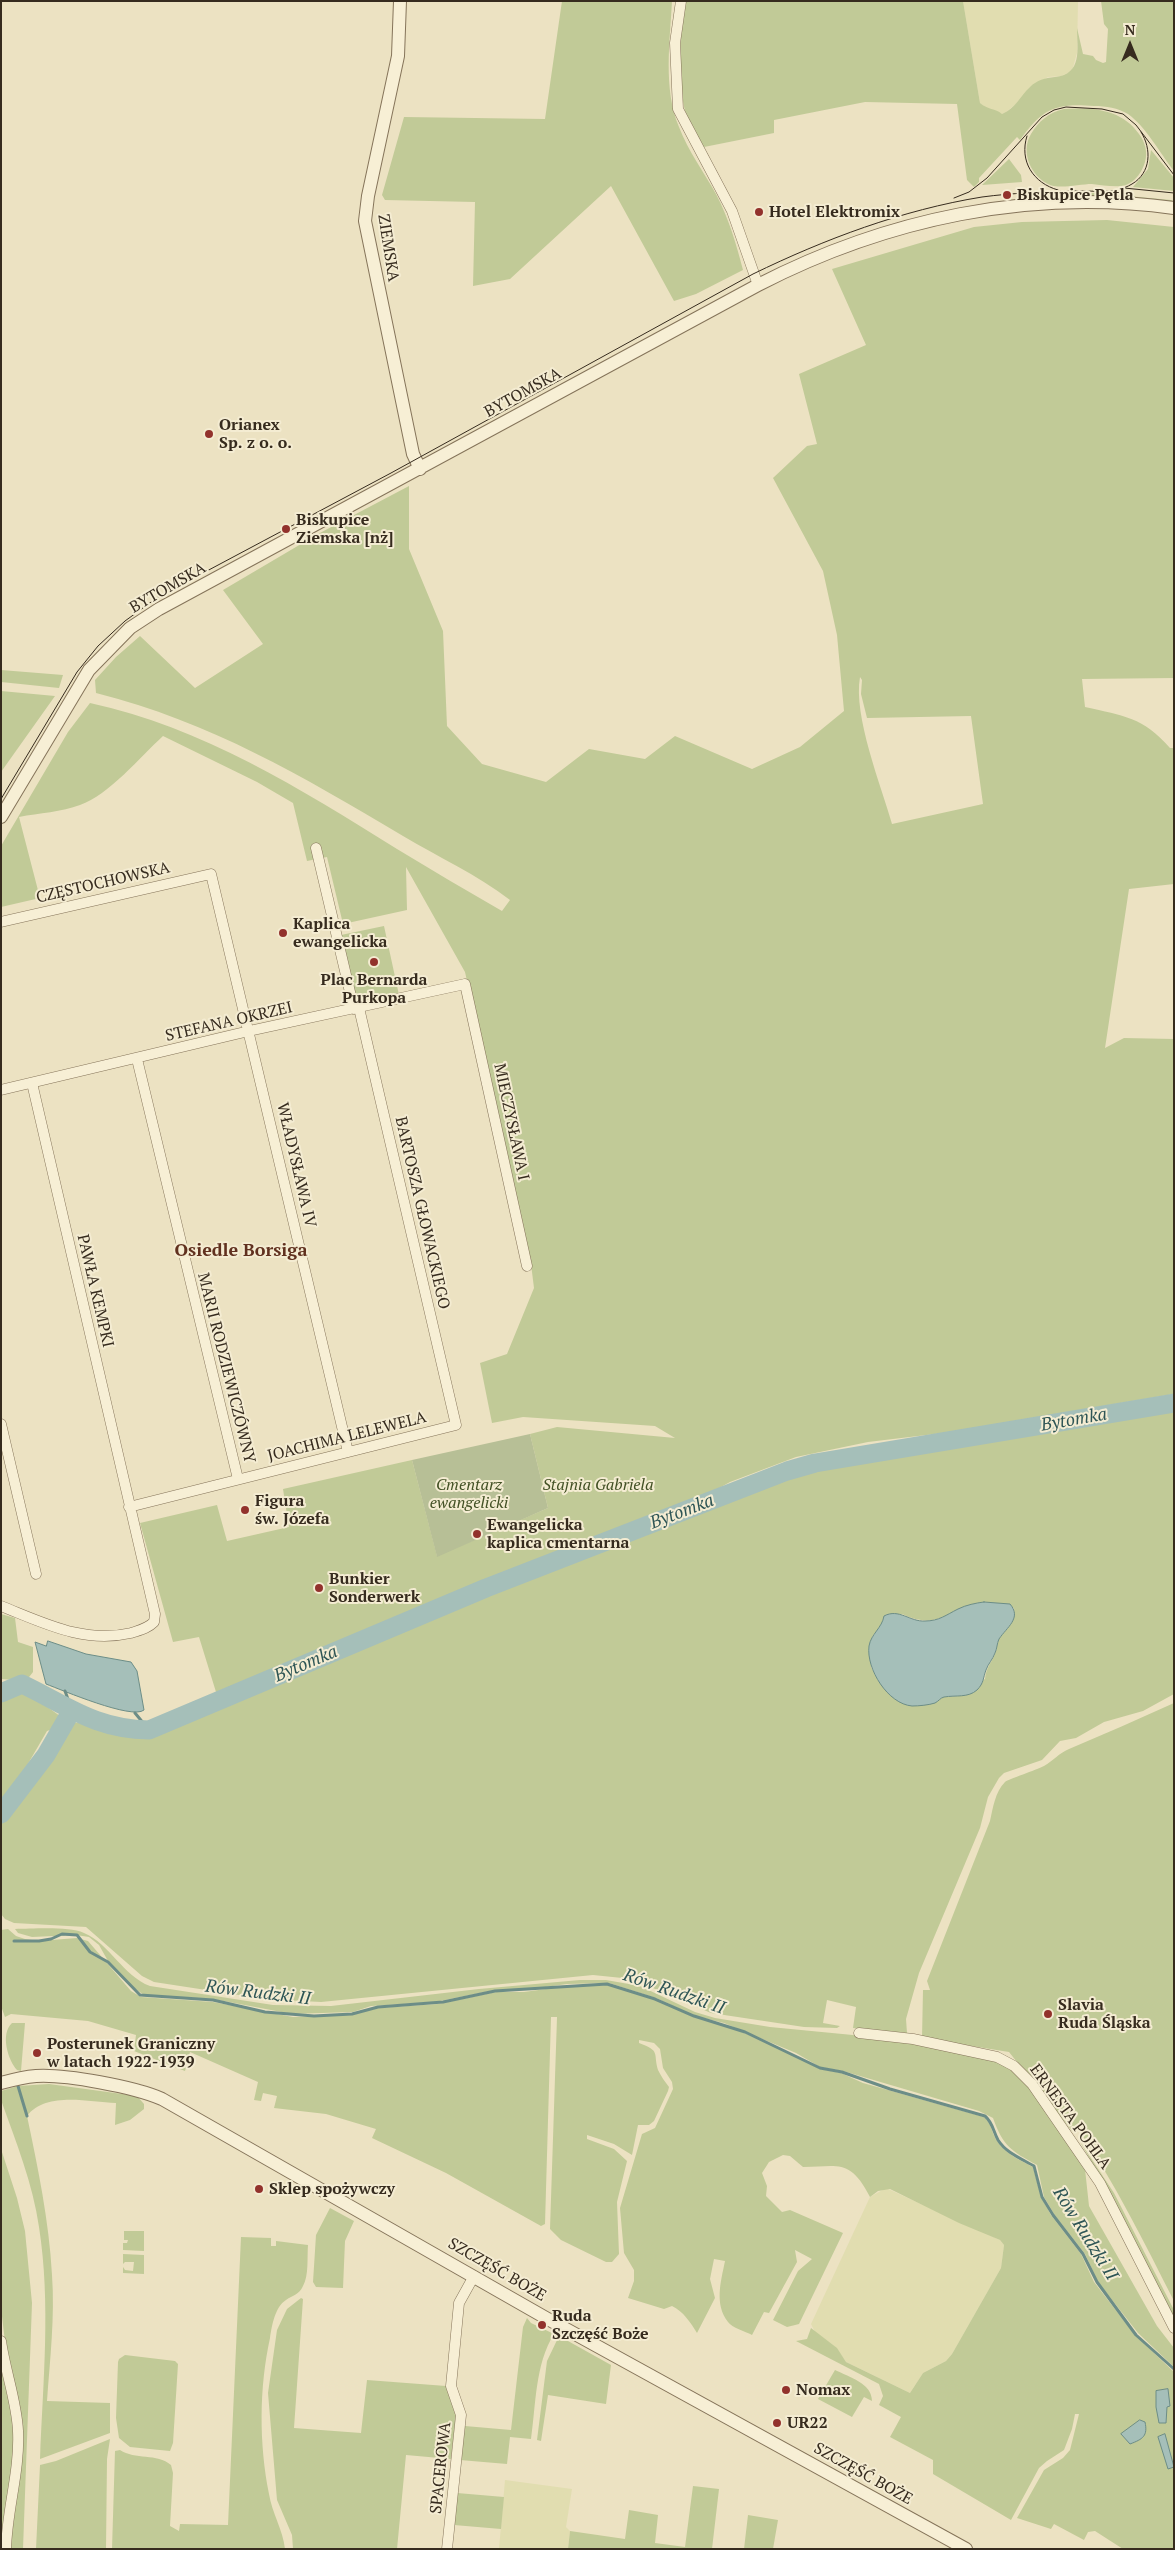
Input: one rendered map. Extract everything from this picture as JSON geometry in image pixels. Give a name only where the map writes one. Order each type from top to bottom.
[{"type":"street","name":"ZIEMSKA","points":[[400,1],[398,56],[368,196],[365,221],[413,454],[420,468]]},
{"type":"street","points":[[681,1],[675,43],[678,109],[732,211],[758,285]]},
{"type":"street","name":"BYTOMSKA","points":[[1,817],[88,670],[130,628],[159,609],[758,285],[816,257],[858,240],[897,228],[961,214],[1003,207],[1063,202],[1120,203],[1174,208]]},
{"type":"street","points":[[316,848],[357,1009]]},
{"type":"street","name":"CZĘSTOCHOWSKA","points":[[1,922],[211,874]]},
{"type":"street","name":"WŁADYSŁAWA IV","points":[[211,874],[348,1452]]},
{"type":"street","name":"STEFANA OKRZEI","points":[[1,1090],[249,1031],[465,984]]},
{"type":"street","name":"MIECZYSŁAWA I","points":[[465,984],[527,1266]]},
{"type":"street","name":"BARTOSZA GŁOWACKIEGO","points":[[357,1009],[456,1425]]},
{"type":"street","name":"MARII RODZIEWICZÓWNY","points":[[137,1059],[238,1479]]},
{"type":"street","name":"PAWŁA KEMPKI","points":[[1,1606],[65,1632],[97,1637],[123,1635],[148,1628],[154,1622],[154,1614],[32,1083]]},
{"type":"street","points":[[1,1424],[36,1574]]},
{"type":"street","name":"JOACHIMA LELEWELA","points":[[129,1507],[456,1425]]},
{"type":"street","name":"ERNESTA POHLA","points":[[860,2033],[913,2039],[997,2057],[1014,2066],[1032,2084],[1100,2183],[1174,2328]]},
{"type":"street","name":"SZCZĘŚĆ BOŻE","points":[[1,2083],[24,2077],[57,2077],[149,2093],[722,2415],[966,2549]]},
{"type":"street","name":"SPACEROWA","points":[[447,2549],[461,2415],[451,2386],[459,2303],[474,2276]]},
{"type":"street","points":[[1,2341],[18,2432],[17,2475],[8,2521],[6,2549]]},
{"type":"shaded area","points":[[963,1],[1078,1],[1077,53],[1072,71],[1061,76],[1048,77],[1029,88],[1022,99],[1002,114],[988,110],[980,103]]},
{"type":"shaded area","points":[[886,2188],[1000,2240],[1004,2245],[1001,2268],[952,2354],[946,2361],[923,2373],[910,2393],[846,2362],[834,2346],[815,2332],[811,2324],[870,2197]]},
{"type":"shaded area","points":[[505,2480],[572,2489],[566,2527],[570,2531],[568,2549],[499,2549]]},
{"type":"green space","points":[[562,1],[672,1],[669,81],[674,112],[687,144],[725,213],[743,270],[696,294],[674,301],[611,186],[510,279],[473,286],[475,202],[385,200],[382,195],[404,117],[545,119]]},
{"type":"green space","points":[[684,1],[963,1],[980,103],[1002,114],[1011,109],[1026,90],[1035,83],[1064,75],[1070,71],[1076,59],[1077,28],[1083,54],[1093,56],[1096,60],[1103,63],[1106,62],[1108,29],[1104,24],[1101,1],[1174,1],[1174,171],[1147,133],[1128,114],[1112,108],[1081,105],[1060,107],[1043,114],[1020,140],[1017,137],[979,178],[979,182],[974,187],[967,180],[957,104],[865,102],[774,120],[774,133],[704,147],[689,124],[682,94],[681,28]]},
{"type":"green space","points":[[1064,109],[1096,109],[1106,111],[1124,119],[1132,126],[1141,137],[1146,151],[1144,166],[1136,179],[1122,186],[1092,184],[1060,187],[1050,185],[1037,176],[1027,156],[1028,141],[1041,122],[1054,112]]},
{"type":"green space","points":[[1151,150],[1174,178],[1174,191],[1133,187],[1148,169]]},
{"type":"green space","points":[[1009,159],[1021,175],[1022,182],[982,185]]},
{"type":"green space","points":[[1095,193],[1171,200],[1174,202],[1095,196],[1032,198],[1031,195]]},
{"type":"green space","name":"Stajnia Gabriela","points":[[1107,220],[1174,227],[1174,678],[1082,679],[1085,707],[1132,719],[1151,730],[1170,748],[1174,748],[1174,884],[1129,889],[1105,1048],[1124,1038],[1174,1039],[1174,1394],[943,1433],[868,1442],[796,1457],[730,1482],[680,1510],[216,1692],[199,1637],[173,1642],[140,1523],[217,1505],[227,1541],[289,1527],[283,1489],[412,1460],[437,1556],[548,1508],[530,1434],[557,1427],[675,1438],[655,1426],[523,1417],[492,1423],[480,1363],[507,1354],[534,1288],[531,1264],[465,972],[406,867],[407,910],[343,924],[327,857],[307,861],[293,803],[257,782],[163,736],[124,775],[91,800],[66,809],[19,817],[40,898],[1,907],[1,846],[68,732],[90,703],[172,728],[250,762],[324,804],[502,911],[510,900],[498,891],[292,772],[217,735],[178,719],[96,693],[95,680],[116,657],[140,636],[195,688],[263,644],[223,590],[318,534],[409,486],[409,549],[443,631],[447,726],[482,764],[546,782],[589,749],[645,759],[675,736],[752,769],[800,747],[844,711],[837,635],[823,571],[773,478],[807,446],[817,444],[799,374],[866,345],[832,269],[974,227],[1022,222]],"holes":[[[860,677],[862,680],[861,694],[867,718],[971,716],[983,804],[892,824],[869,750],[860,711]]]},
{"type":"green space","points":[[1,670],[63,675],[59,688],[1,682]]},
{"type":"green space","points":[[1,691],[55,696],[1,772]]},
{"type":"green space","name":"Plac Bernarda Purkopa","points":[[384,926],[399,995],[362,1003],[356,997],[341,935]]},
{"type":"green space","points":[[1174,1407],[1174,1694],[1143,1711],[1104,1722],[1076,1738],[1060,1741],[1042,1760],[1004,1773],[999,1778],[988,1797],[980,1828],[919,1973],[906,2019],[907,2033],[853,2028],[856,2007],[827,2000],[823,2023],[840,2026],[837,2028],[804,2027],[711,2013],[632,1979],[593,1975],[321,2002],[265,1999],[154,1982],[142,1976],[86,1927],[14,1923],[5,1919],[1,1914],[1,1821],[59,1747],[66,1724],[71,1726],[72,1722],[132,1735],[153,1733],[801,1468]],"holes":[[[985,1602],[1014,1608],[1012,1622],[999,1639],[985,1679],[959,1696],[941,1697],[934,1703],[902,1703],[878,1680],[871,1667],[872,1637],[882,1624],[902,1614],[915,1619],[935,1619]]]},
{"type":"green space","name":"Cmentarz ewangelicki","points":[[530,1434],[548,1508],[437,1557],[412,1460]]},
{"type":"green space","points":[[1,1614],[15,1618],[18,1642],[33,1647],[33,1672],[26,1681],[1,1679]]},
{"type":"green space","points":[[20,1687],[64,1719],[59,1727],[47,1731],[18,1781],[1,1802],[1,1697]]},
{"type":"green space","name":"Slavia Ruda Śląska","points":[[1174,1703],[1174,2301],[1117,2192],[1092,2149],[1078,2129],[1076,2132],[1072,2131],[1009,2052],[922,2038],[923,1990],[930,1990],[927,1981],[990,1821],[995,1800],[1005,1782],[1044,1766],[1065,1751]]},
{"type":"green space","points":[[8,1929],[16,1936],[25,1939],[39,1941],[77,1938],[88,1941],[131,1991],[141,1997],[213,2002],[293,2017],[351,2015],[378,2008],[438,2004],[496,1992],[524,1992],[568,1986],[608,1985],[656,2000],[694,2017],[724,2025],[759,2039],[820,2069],[841,2073],[863,2083],[984,2117],[989,2122],[1000,2146],[1033,2167],[1041,2197],[1051,2215],[1081,2254],[1094,2282],[1135,2335],[1174,2372],[1174,2549],[1123,2549],[1095,2531],[1088,2532],[1084,2540],[1054,2524],[1051,2529],[1017,2518],[1044,2470],[1063,2458],[1070,2450],[1079,2414],[1075,2414],[1072,2429],[1064,2450],[1039,2468],[1011,2520],[933,2474],[933,2460],[890,2437],[901,2417],[879,2405],[883,2396],[879,2384],[796,2341],[807,2339],[811,2328],[837,2348],[846,2362],[910,2393],[923,2373],[946,2361],[952,2354],[1001,2268],[1004,2245],[1000,2240],[959,2223],[890,2189],[878,2191],[870,2197],[856,2176],[849,2170],[834,2166],[803,2167],[790,2156],[783,2155],[769,2162],[762,2173],[767,2186],[766,2196],[782,2212],[790,2210],[843,2233],[799,2324],[787,2327],[773,2320],[798,2271],[812,2259],[795,2250],[797,2262],[769,2313],[764,2312],[752,2335],[732,2326],[721,2308],[720,2292],[725,2261],[714,2259],[710,2279],[715,2298],[697,2333],[689,2321],[676,2308],[672,2306],[664,2309],[628,2298],[634,2281],[634,2270],[624,2253],[620,2208],[642,2134],[655,2128],[673,2089],[672,2082],[663,2068],[660,2049],[654,2043],[639,2040],[639,2043],[651,2048],[655,2053],[658,2070],[669,2087],[654,2121],[649,2125],[638,2125],[632,2155],[614,2144],[587,2135],[587,2139],[614,2149],[627,2161],[617,2202],[619,2254],[612,2262],[606,2262],[561,2240],[550,2229],[557,2017],[551,2017],[545,2224],[541,2226],[446,2173],[372,2138],[376,2129],[326,2114],[274,2108],[277,2096],[263,2093],[261,2101],[254,2100],[258,2082],[190,2052],[185,2071],[134,2051],[136,2035],[88,2021],[11,2014],[5,2017],[1,2006],[1,1930]]},
{"type":"green space","points":[[15,1929],[60,1929],[84,1933],[101,1945],[132,1975],[150,1986],[273,2005],[331,2006],[479,1989],[580,1980],[606,1980],[640,1986],[695,2012],[715,2018],[770,2027],[894,2039],[1000,2061],[1030,2086],[1085,2169],[1089,2206],[1157,2326],[1174,2348],[1174,2367],[1138,2333],[1098,2282],[1085,2254],[1054,2214],[1044,2197],[1037,2165],[1009,2147],[1000,2135],[993,2118],[979,2111],[843,2071],[820,2067],[796,2053],[724,2023],[695,2016],[656,1998],[609,1983],[567,1984],[524,1990],[495,1990],[435,2002],[371,2006],[353,2012],[292,2014],[213,1999],[144,1995],[131,1986],[108,1961],[99,1945],[89,1937],[76,1935],[32,1937],[18,1933]]},
{"type":"green space","points":[[12,2023],[25,2023],[21,2071],[17,2070],[8,2054],[6,2034]]},
{"type":"green space","points":[[49,2084],[137,2096],[144,2104],[144,2109],[130,2120],[115,2125],[116,2103],[81,2100],[56,2101],[45,2103],[35,2108],[27,2116],[46,2215],[51,2255],[53,2322],[47,2401],[110,2403],[110,2433],[40,2459],[45,2343],[43,2256],[33,2195],[1,2100],[1,2091],[18,2086]]},
{"type":"green space","points":[[1079,2140],[1114,2193],[1174,2310],[1174,2317],[1111,2195]]},
{"type":"green space","points":[[1,2149],[17,2198],[25,2231],[32,2303],[23,2549],[10,2549],[20,2469],[1,2308]]},
{"type":"green space","points":[[330,2208],[354,2221],[345,2241],[343,2288],[316,2287],[313,2282],[316,2235]]},
{"type":"green space","points":[[124,2231],[144,2231],[144,2251],[123,2250],[123,2243],[127,2243],[128,2240],[124,2240]]},
{"type":"green space","points":[[241,2237],[271,2238],[271,2246],[276,2246],[276,2241],[308,2245],[305,2282],[298,2293],[282,2303],[275,2317],[266,2357],[262,2396],[263,2456],[270,2501],[285,2549],[112,2549],[115,2451],[120,2450],[132,2455],[159,2459],[171,2465],[173,2473],[170,2526],[179,2531],[180,2524],[228,2525]]},
{"type":"green space","points":[[123,2254],[144,2255],[144,2274],[123,2273],[123,2267],[125,2270],[133,2271],[134,2262],[125,2262],[123,2264]]},
{"type":"green space","points":[[301,2298],[303,2299],[294,2428],[361,2433],[367,2380],[446,2386],[456,2415],[451,2459],[406,2455],[397,2549],[293,2549],[292,2535],[277,2500],[268,2393],[277,2330],[287,2309]]},
{"type":"green space","points":[[527,2318],[531,2323],[554,2334],[543,2358],[540,2371],[531,2439],[510,2437],[507,2464],[460,2460],[465,2426],[511,2430],[523,2327]]},
{"type":"green space","points":[[559,2336],[611,2365],[606,2404],[548,2395],[541,2441],[537,2440],[547,2361]]},
{"type":"green space","points":[[125,2355],[175,2361],[178,2364],[173,2443],[170,2451],[130,2447],[119,2438],[116,2418],[118,2362]]},
{"type":"green space","points":[[1,2367],[12,2409],[15,2465],[1,2549]]},
{"type":"green space","points":[[835,2370],[859,2381],[871,2395],[872,2401],[864,2397],[852,2417],[818,2399]]},
{"type":"green space","points":[[110,2439],[107,2459],[106,2549],[36,2549],[40,2465],[56,2461]]},
{"type":"green space","points":[[693,2486],[719,2489],[712,2549],[568,2549],[570,2531],[625,2539],[629,2510],[658,2515],[655,2543],[685,2547]]},
{"type":"green space","points":[[457,2493],[504,2497],[501,2529],[454,2525]]},
{"type":"green space","points":[[748,2515],[778,2520],[773,2549],[744,2549]]},
{"type":"water","points":[[984,1602],[1010,1604],[1013,1609],[1014,1618],[999,1639],[982,1683],[977,1690],[962,1696],[944,1697],[935,1703],[927,1705],[912,1706],[903,1704],[895,1699],[880,1684],[871,1665],[869,1646],[884,1616],[900,1614],[914,1620],[930,1621],[964,1606]]},
{"type":"water","points":[[48,1641],[86,1654],[131,1662],[137,1671],[144,1710],[137,1712],[112,1708],[46,1684],[35,1642],[46,1646]]},
{"type":"water","points":[[1168,2389],[1170,2406],[1167,2407],[1166,2423],[1159,2423],[1156,2391]]},
{"type":"water","points":[[1140,2420],[1145,2422],[1145,2434],[1141,2439],[1130,2444],[1121,2434]]},
{"type":"water","points":[[1165,2434],[1174,2467],[1168,2469],[1158,2437]]},
{"type":"waterway","name":"Bytomka","points":[[1,1693],[22,1684],[97,1721],[130,1729],[149,1730],[486,1588],[787,1471],[815,1463],[1174,1403]]},
{"type":"waterway","points":[[65,1691],[72,1710]]},
{"type":"waterway","name":"Bytomka","points":[[1,1814],[46,1755],[72,1710]]},
{"type":"waterway","points":[[135,1713],[149,1730]]},
{"type":"waterway","name":"Rów Rudzki II","points":[[14,1941],[39,1941],[51,1939],[62,1934],[77,1935],[90,1952],[108,1962],[140,1995],[213,2000],[265,2012],[314,2016],[352,2014],[378,2007],[443,2002],[495,1991],[607,1984],[655,1999],[694,2016],[745,2032],[820,2068],[842,2072],[890,2089],[985,2116],[990,2121],[1001,2145],[1034,2166],[1042,2197],[1053,2215],[1083,2254],[1097,2282],[1136,2335],[1174,2369]]},
{"type":"waterway","points":[[18,2086],[27,2116]]},
{"type":"tram line","points":[[954,198],[969,192],[987,178],[1042,117],[1054,110],[1066,107],[1102,109],[1123,114],[1136,125],[1174,175]]},
{"type":"tram line","points":[[1,799],[77,672],[98,646],[125,621],[158,597],[391,473],[753,274],[808,249],[893,218],[952,203],[982,197],[1038,192],[1118,190],[1132,184],[1143,174],[1148,160],[1147,146],[1141,132]]},
{"type":"tram line","points":[[1027,136],[1025,154],[1030,170],[1041,182],[1058,190]]},
{"type":"tram line","points":[[1124,188],[1174,193]]},
{"type":"place","name":"Biskupice Pętla","points":[[1007,195]]},
{"type":"place","name":"Hotel Elektromix","points":[[759,212]]},
{"type":"place","name":"Orianex Sp. z o. o.","points":[[209,434]]},
{"type":"place","name":"Biskupice Ziemska [nż]","points":[[286,529]]},
{"type":"place","name":"Kaplica ewangelicka","points":[[283,933]]},
{"type":"place","name":"Plac Bernarda Purkopa","points":[[374,962]]},
{"type":"place","name":"Figura św. Józefa","points":[[245,1510]]},
{"type":"place","name":"Ewangelicka kaplica cmentarna","points":[[477,1534]]},
{"type":"place","name":"Bunkier Sonderwerk","points":[[319,1588]]},
{"type":"place","name":"Slavia Ruda Śląska","points":[[1048,2014]]},
{"type":"place","name":"Posterunek Graniczny w latach 1922-1939","points":[[37,2053]]},
{"type":"place","name":"Sklep spożywczy","points":[[259,2189]]},
{"type":"place","name":"Ruda Szczęść Boże","points":[[542,2325]]},
{"type":"place","name":"Nomax","points":[[786,2390]]},
{"type":"place","name":"UR22","points":[[777,2423]]},
{"type":"district","name":"Osiedle Borsiga","points":[[241,1251]]}]
